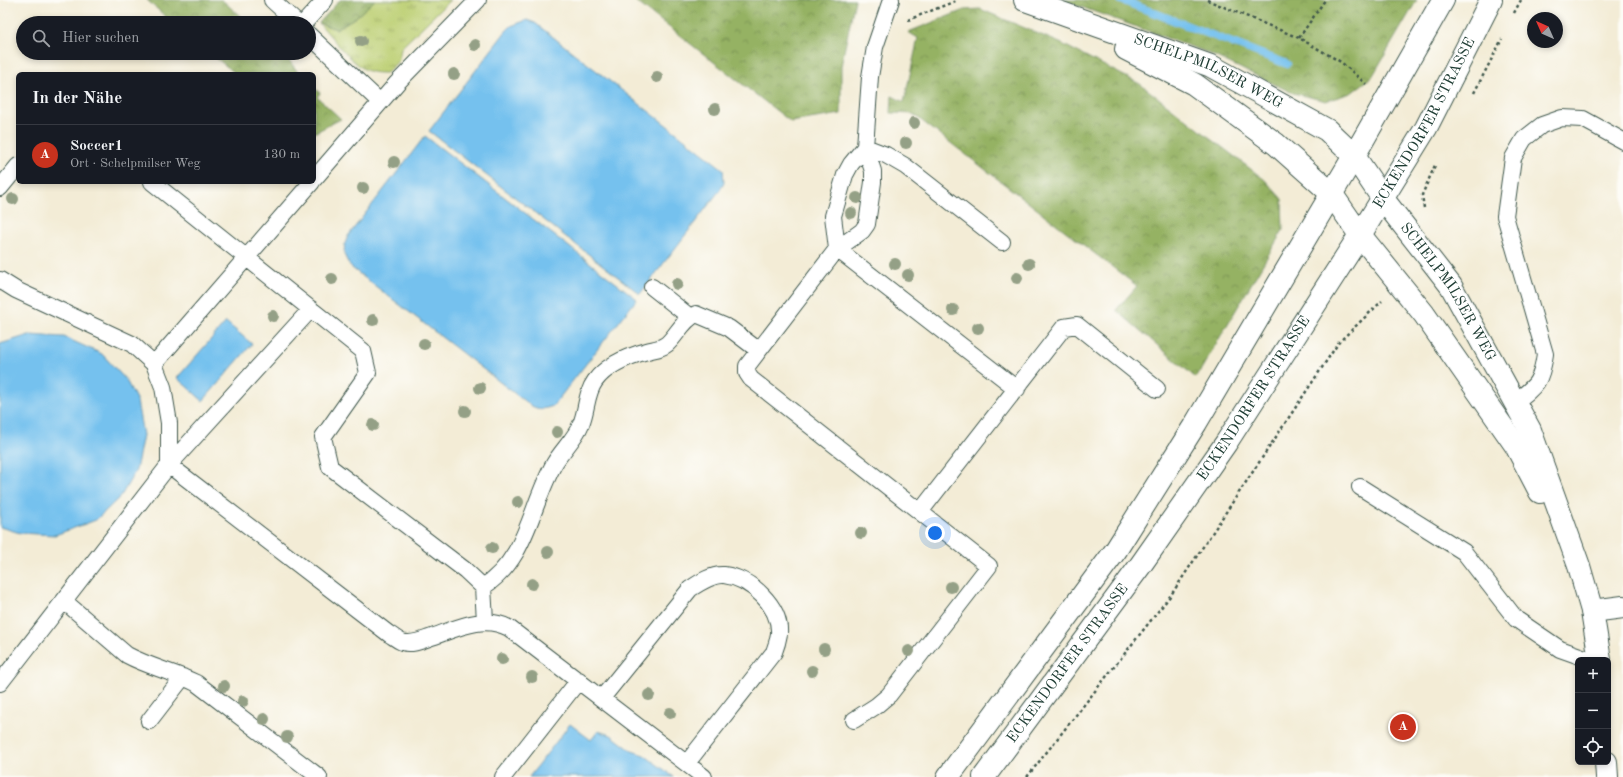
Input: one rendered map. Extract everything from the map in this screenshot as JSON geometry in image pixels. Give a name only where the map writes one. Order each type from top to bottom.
[{"type":"main road","name":"SCHELPMILSER WEG","points":[[1024,0],[1211,66],[1327,130],[1354,156],[1383,199],[1451,286],[1530,430],[1579,566],[1592,611],[1600,657]]},
{"type":"main road","name":"ECKENDORFER STRASSE","points":[[948,777],[1116,550],[1196,423],[1354,156],[1443,0]]},
{"type":"main road","name":"ECKENDORFER STRASSE","points":[[984,777],[1140,566],[1217,456],[1383,199],[1426,128],[1491,0]]},
{"type":"main road","name":"SCHELPMILSER WEG","points":[[1058,13],[1194,84],[1276,144],[1331,194],[1360,235],[1424,314],[1516,446],[1579,566]]},
{"type":"main road","points":[[1592,611],[1623,607]]},
{"type":"main road","points":[[1606,765],[1606,777]]},
{"type":"lane","points":[[272,0],[289,16]]},
{"type":"lane","points":[[310,16],[325,0]]},
{"type":"lane","points":[[316,177],[380,102],[478,0]]},
{"type":"lane","points":[[854,720],[876,706],[889,695],[989,566],[752,379],[747,373],[747,366],[758,350],[837,249],[862,231],[867,224],[873,182],[873,171],[865,147],[871,68],[880,32],[891,0]]},
{"type":"lane","points":[[316,42],[380,102]]},
{"type":"lane","points":[[1515,402],[1535,387],[1542,373],[1545,354],[1505,216],[1513,158],[1524,140],[1542,125],[1562,118],[1583,119],[1623,141]]},
{"type":"lane","points":[[865,147],[886,155],[901,163],[1002,242]]},
{"type":"lane","points":[[865,147],[850,164],[845,175],[833,216],[837,249],[1017,389]]},
{"type":"lane","points":[[0,188],[16,168]]},
{"type":"lane","points":[[154,184],[363,351],[368,373],[323,437],[330,467],[465,570],[483,587],[485,621]]},
{"type":"lane","points":[[154,364],[310,184]]},
{"type":"lane","points":[[0,280],[16,290],[132,344],[154,364],[162,386],[169,423],[169,465]]},
{"type":"lane","points":[[652,287],[690,317]]},
{"type":"lane","points":[[0,683],[169,465],[311,309]]},
{"type":"lane","points":[[483,587],[496,579],[505,569],[520,546],[554,463],[581,424],[588,394],[595,381],[614,364],[627,358],[659,349],[666,344],[690,317],[696,314],[729,328],[758,350]]},
{"type":"lane","points":[[920,512],[1064,328],[1077,325],[1157,389]]},
{"type":"lane","points":[[169,465],[388,634],[402,642],[422,641],[471,623],[485,621],[499,622],[579,680],[704,777]]},
{"type":"lane","points":[[1360,487],[1464,552],[1516,619],[1560,649],[1583,657]]},
{"type":"lane","points":[[602,698],[690,589],[706,579],[724,575],[742,581],[760,592],[774,610],[779,634],[774,652],[687,763]]},
{"type":"lane","points":[[64,601],[127,655],[140,662],[183,677],[196,684],[319,777]]},
{"type":"lane","points":[[149,721],[183,677]]},
{"type":"lane","points":[[504,777],[579,680]]},
{"type":"path","points":[[880,32],[958,0]]},
{"type":"path","points":[[1207,0],[1299,38],[1325,0]]},
{"type":"path","points":[[1514,14],[1521,0]]},
{"type":"path","points":[[1472,97],[1503,35]]},
{"type":"path","points":[[1424,212],[1422,195],[1437,161]]},
{"type":"path","points":[[1026,777],[1170,594],[1339,342],[1399,284]]},
{"type":"green space","points":[[147,0],[222,0],[240,16],[165,16]]},
{"type":"green space","points":[[340,0],[375,0],[356,17],[336,29],[319,23]]},
{"type":"green space","points":[[375,0],[450,0],[401,48],[399,60],[387,73],[379,73],[366,70],[354,61],[319,23],[336,29],[356,17]]},
{"type":"green space","points":[[634,0],[855,0],[841,66],[841,114],[791,122]]},
{"type":"green space","points":[[1062,0],[1417,0],[1372,77],[1351,93],[1326,101],[1293,93],[1206,52]]},
{"type":"green space","points":[[980,9],[1060,43],[1140,84],[1265,180],[1282,199],[1283,230],[1196,378],[1116,310],[1137,286],[913,114],[891,113],[892,96],[904,102],[918,38],[908,32],[964,10]]},
{"type":"green space","points":[[219,60],[289,60],[298,72],[234,72]]},
{"type":"green space","points":[[316,90],[320,93],[317,97],[341,119],[316,132]]},
{"type":"water","points":[[527,20],[535,23],[723,169],[724,183],[720,190],[640,294],[429,131],[506,31],[511,26]]},
{"type":"water","points":[[425,136],[637,299],[553,406],[540,409],[527,403],[352,268],[345,256],[344,249],[348,236]]},
{"type":"water","points":[[226,322],[252,344],[203,401],[177,378]]},
{"type":"water","points":[[29,335],[64,337],[102,354],[126,380],[137,401],[143,435],[136,470],[121,496],[96,520],[55,535],[20,533],[0,527],[0,344]]},
{"type":"water","points":[[570,724],[591,740],[598,731],[611,735],[632,751],[644,755],[674,777],[529,777]]},
{"type":"waterway","points":[[1121,0],[1287,64]]},
{"type":"place","name":"Soccer1","points":[[1403,727]]}]
